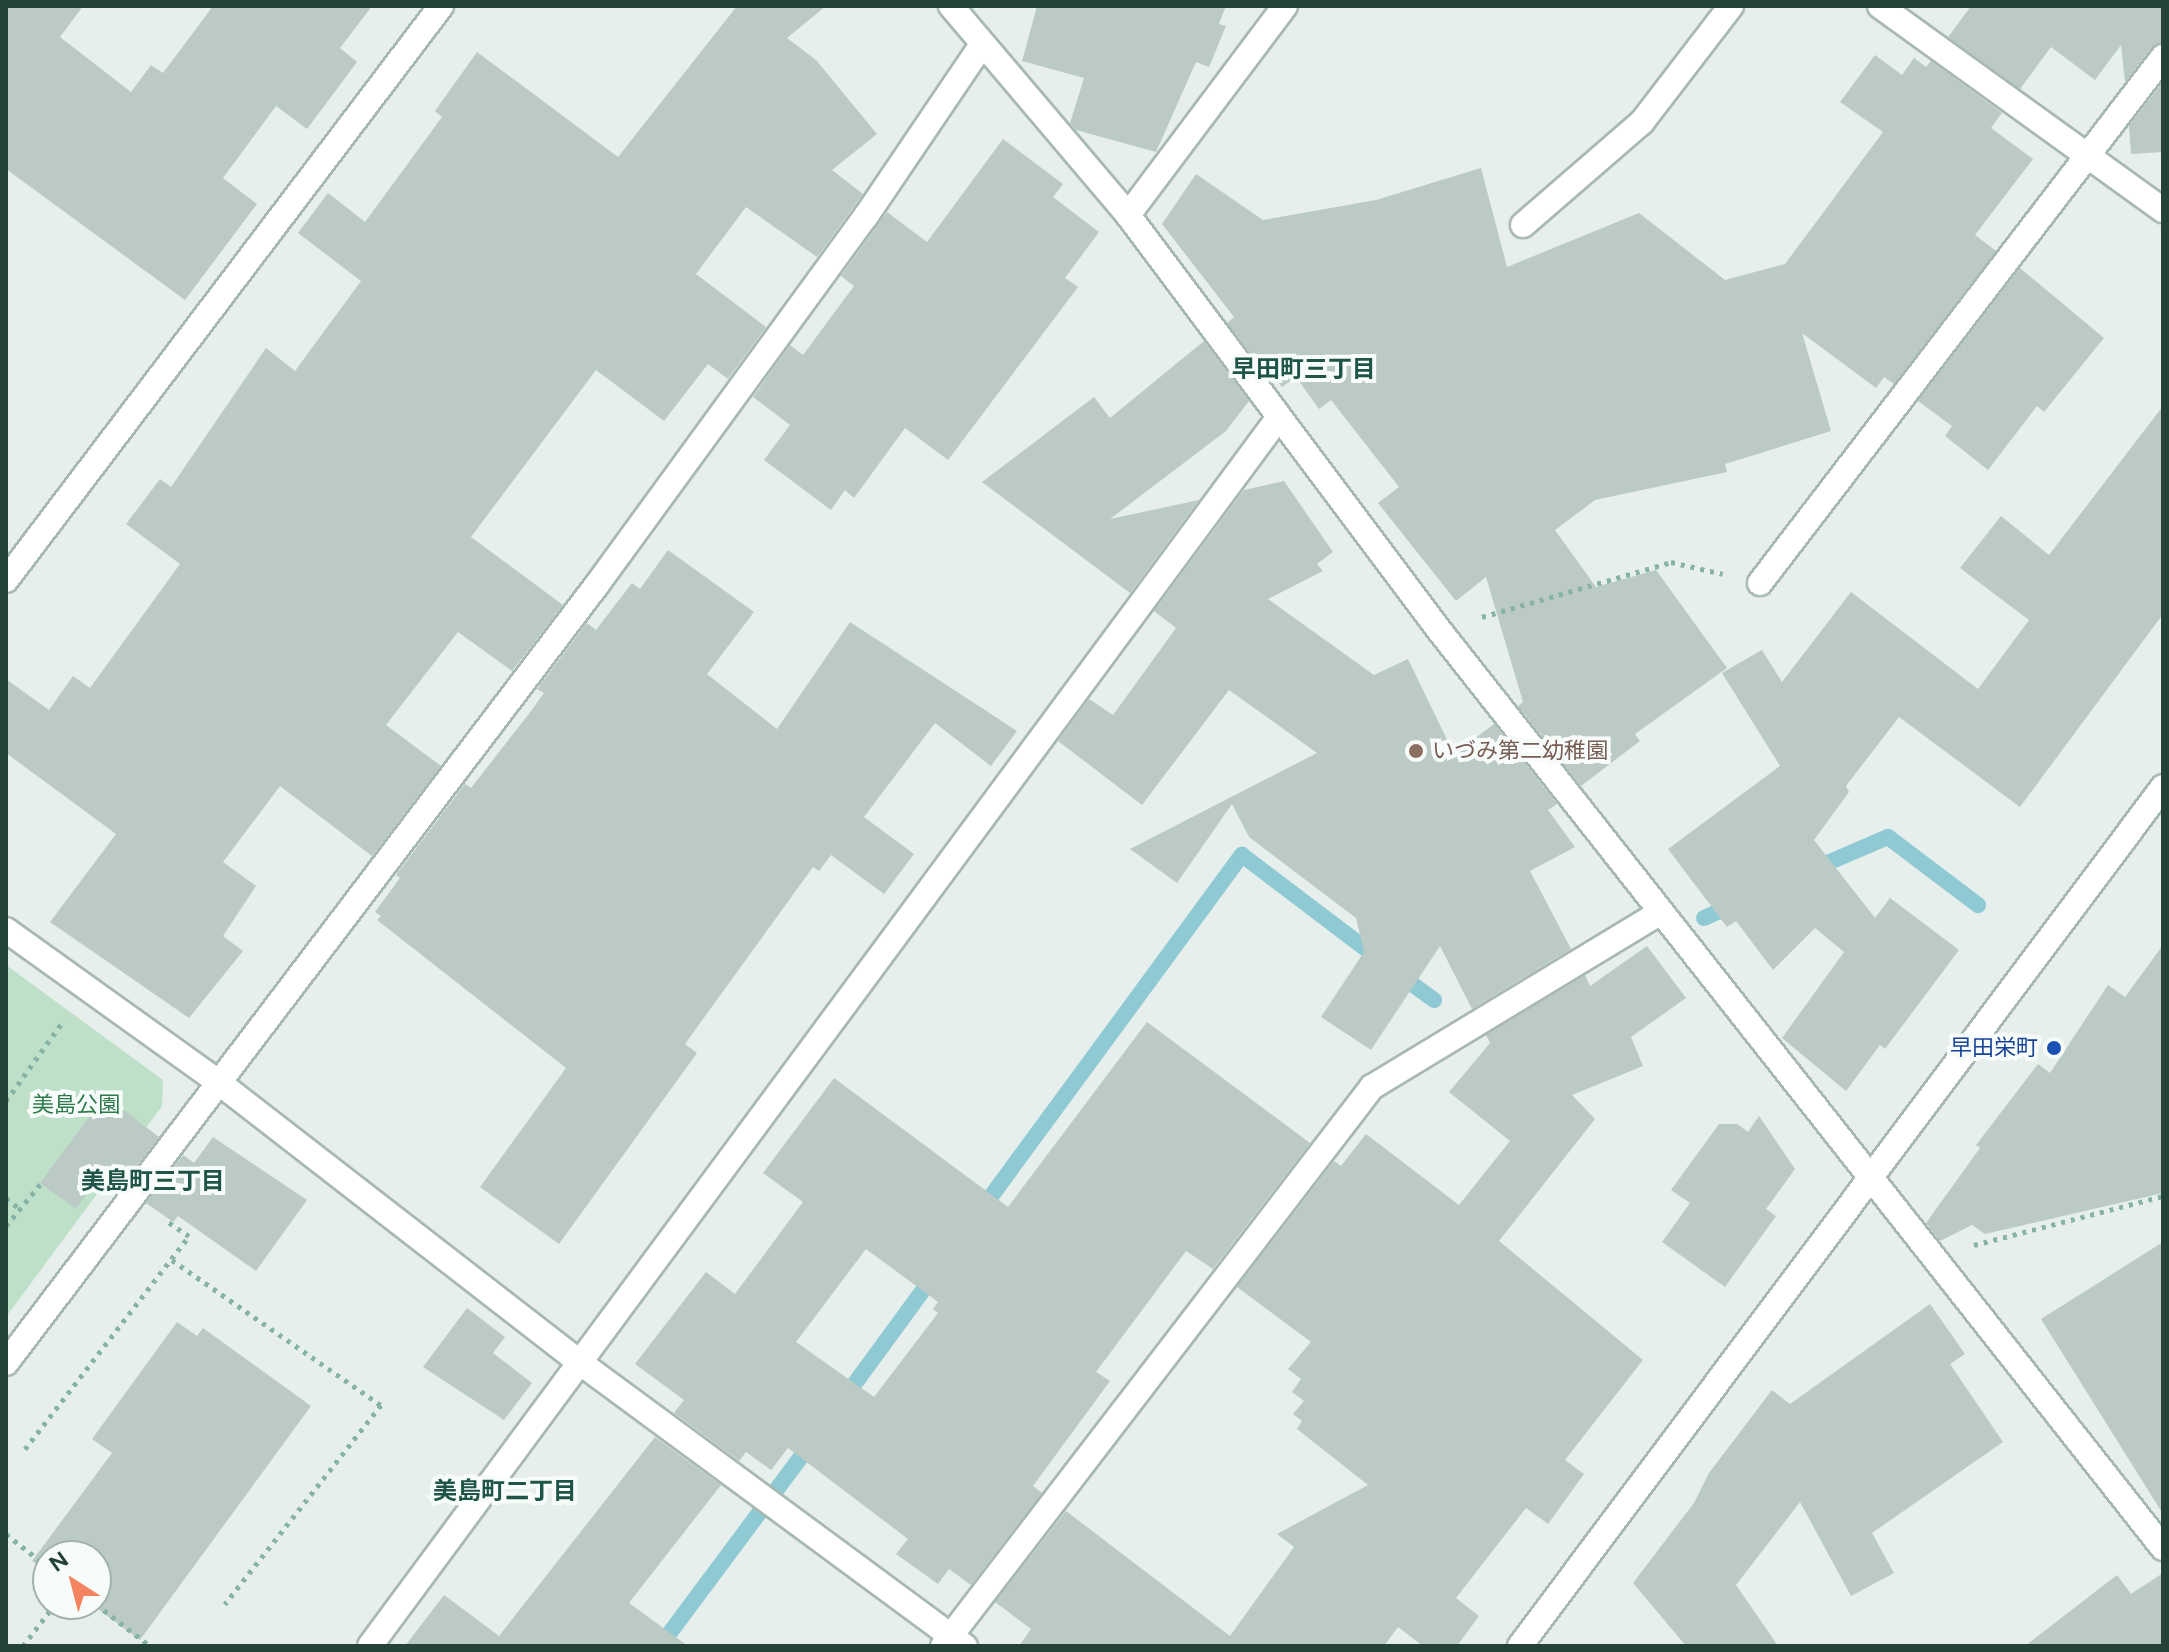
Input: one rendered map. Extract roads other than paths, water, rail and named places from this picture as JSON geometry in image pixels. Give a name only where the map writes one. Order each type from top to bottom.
[{"type":"street","points":[[6,580],[441,6]]},
{"type":"street","points":[[951,6],[981,46],[1128,215],[1277,420],[1439,630],[1659,913],[1874,1176],[1933,1256],[2163,1548]]},
{"type":"street","points":[[1128,215],[1285,6]]},
{"type":"street","points":[[1523,225],[1642,122],[1731,6]]},
{"type":"street","points":[[1880,6],[2163,210]]},
{"type":"street","points":[[6,1363],[217,1081],[596,586],[866,216],[981,46]]},
{"type":"street","points":[[1760,583],[2163,57]]},
{"type":"street","points":[[370,1646],[582,1364],[1277,420]]},
{"type":"street","points":[[1520,1646],[2163,787]]},
{"type":"street","points":[[6,930],[217,1081],[582,1364],[781,1509],[953,1643],[1372,1087],[1659,913]]},
{"type":"waterway","points":[[1811,870],[1888,837],[1978,905]]},
{"type":"waterway","points":[[981,1210],[1242,855],[1379,959]]},
{"type":"waterway","points":[[1704,918],[1735,904]]},
{"type":"waterway","points":[[1397,973],[1434,1000]]},
{"type":"waterway","points":[[842,1401],[935,1274]]},
{"type":"waterway","points":[[660,1646],[812,1442]]},
{"type":"place","name":"いづみ第二幼稚園","points":[[1416,751]]},
{"type":"place","name":"早田栄町","points":[[2054,1048]]},
{"type":"district","name":"早田町三丁目","points":[[1304,369]]},
{"type":"district","name":"美島町三丁目","points":[[153,1181]]},
{"type":"district","name":"美島町二丁目","points":[[505,1491]]},
{"type":"park label","name":"美島公園","points":[[76,1105]]}]
